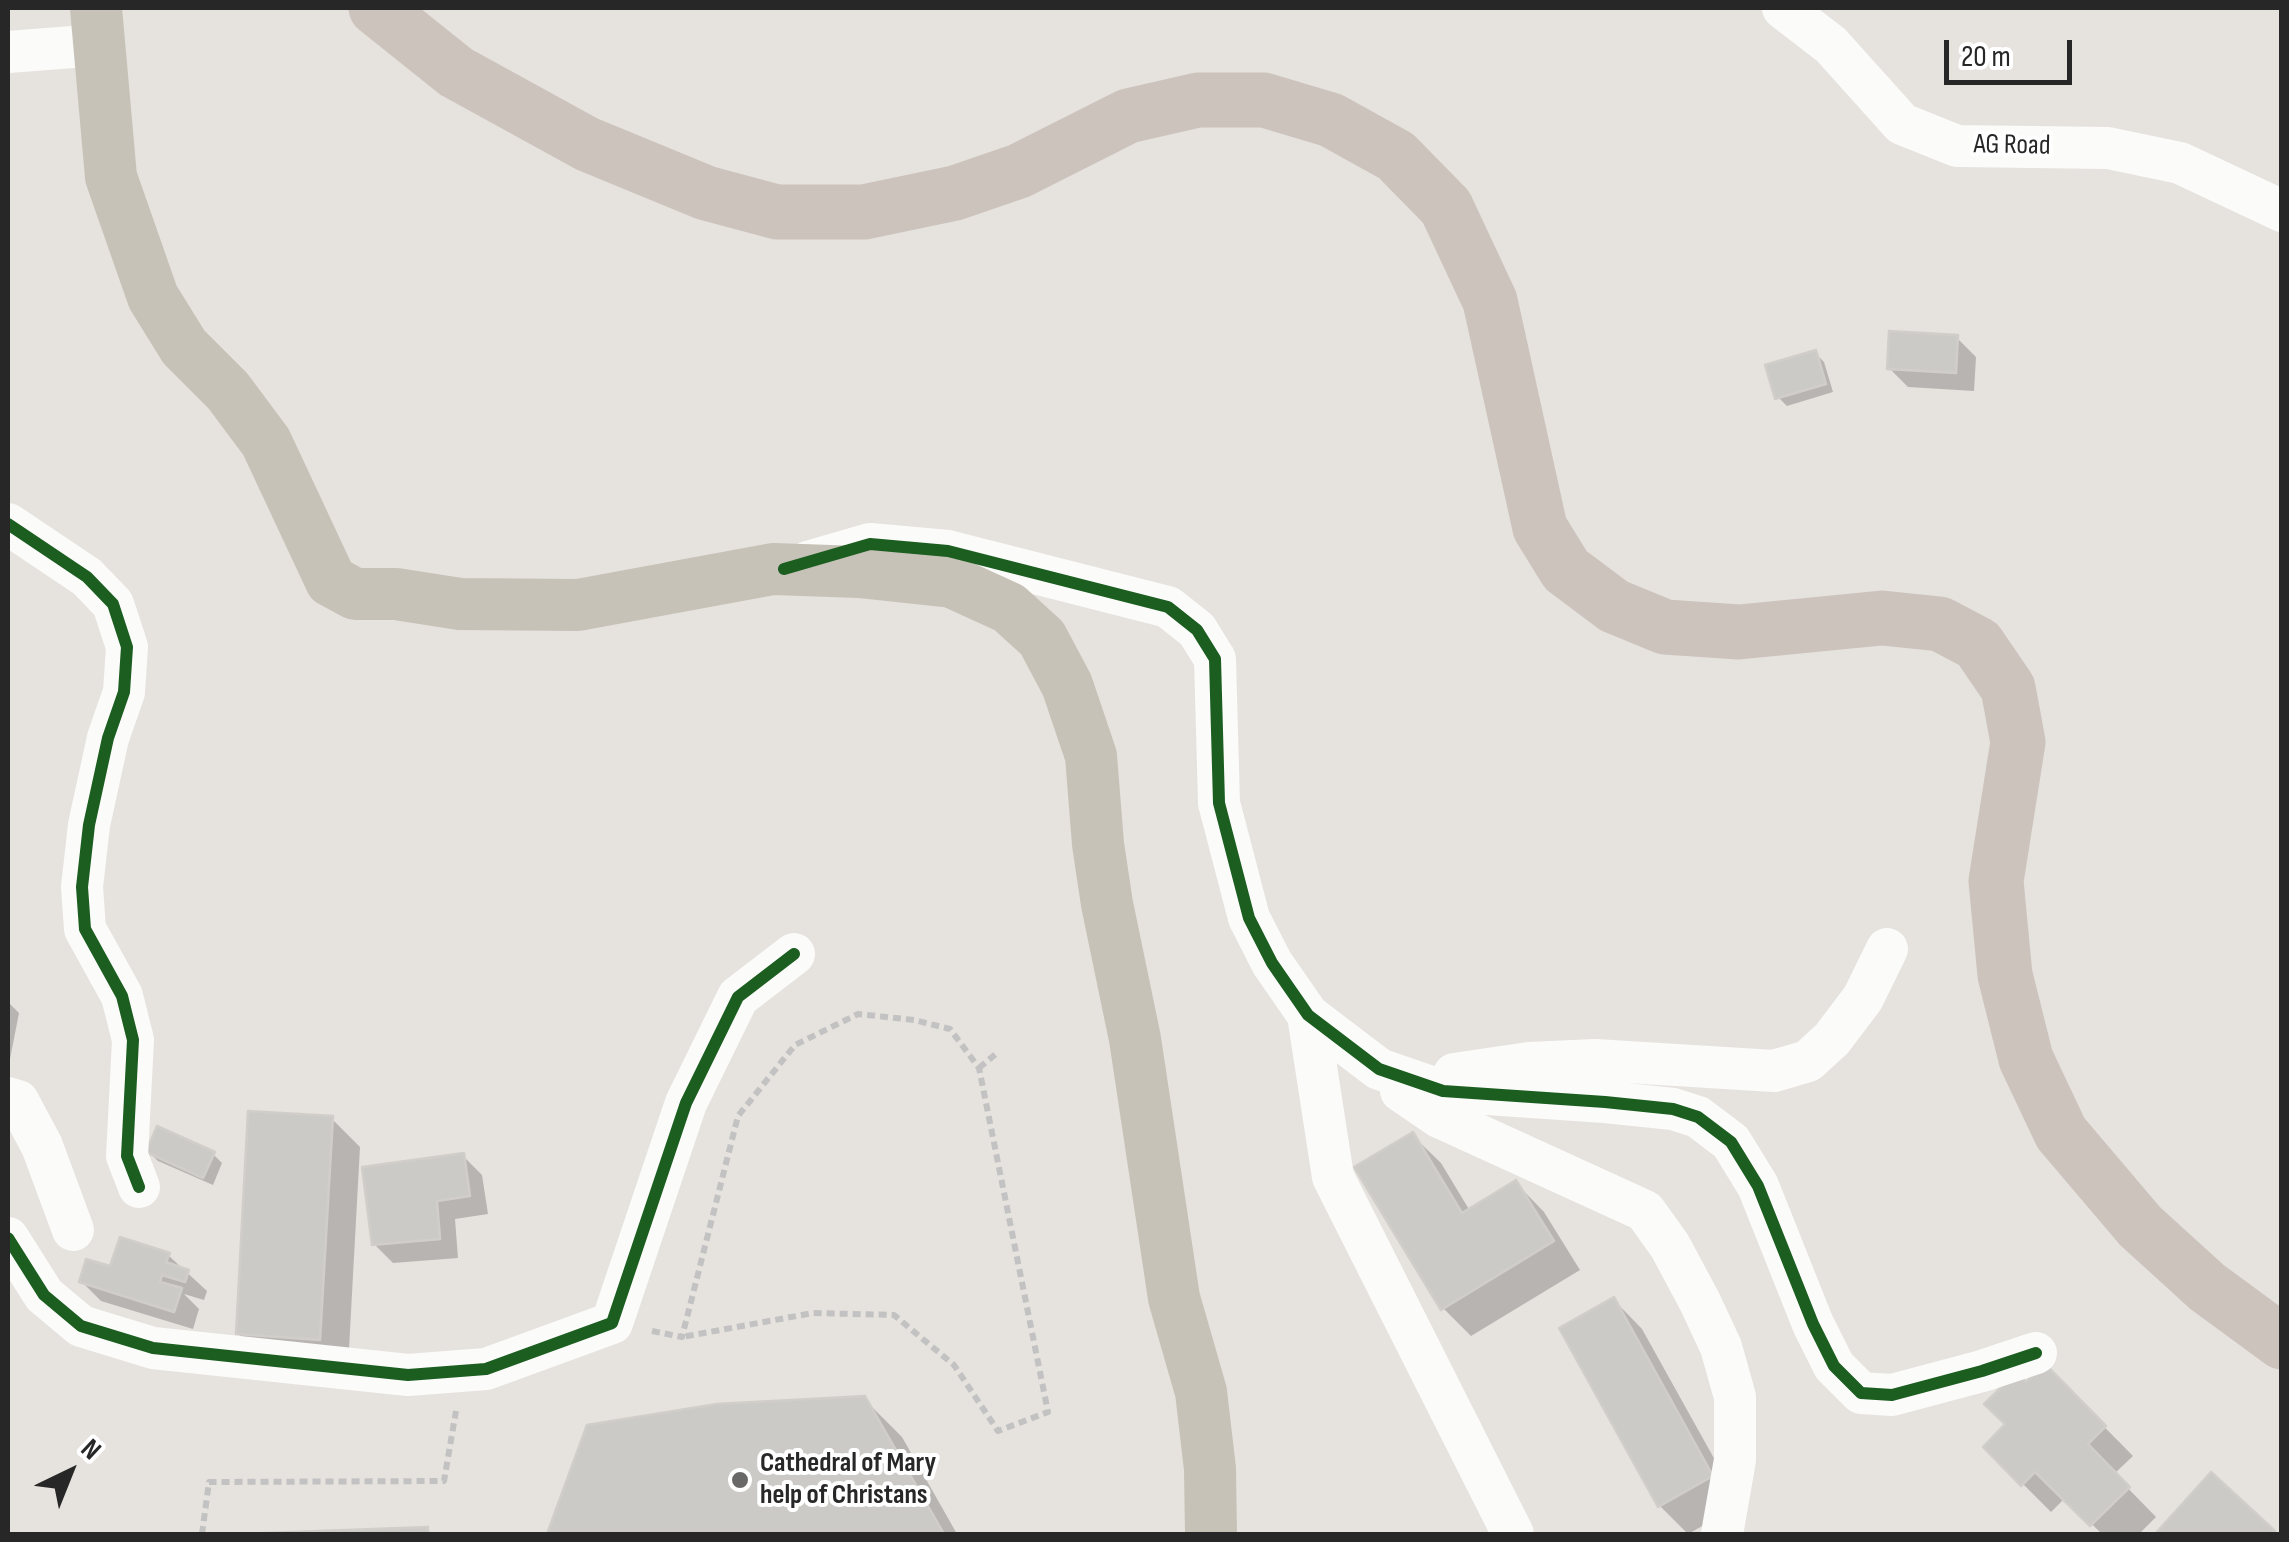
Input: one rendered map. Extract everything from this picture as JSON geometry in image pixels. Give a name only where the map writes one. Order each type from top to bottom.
[{"type":"highway","points":[[376,8],[456,72],[587,144],[706,192],[777,212],[864,212],[955,194],[1019,171],[1128,116],[1198,100],[1264,100],[1332,120],[1396,156],[1446,206],[1490,301],[1540,528],[1566,570],[1614,606],[1665,626],[1738,632],[1882,618],[1940,624],[1978,644],[2008,688],[2018,742],[1996,881],[2005,974],[2026,1059],[2061,1132],[2140,1226],[2207,1287],[2282,1342]]},
{"type":"main road","points":[[98,26],[110,178],[153,298],[184,347],[228,391],[266,442],[331,581],[356,594],[396,594],[460,604],[578,604],[784,569],[952,582],[1009,608],[1042,638],[1067,686],[1091,756],[1107,904],[1134,1039],[1174,1298],[1201,1392],[1210,1469],[1211,1534]]},
{"type":"street","name":"AG Road","points":[[1783,8],[1831,44],[1902,124],[1957,146],[2108,148],[2180,163],[2282,211]]},
{"type":"street","points":[[8,52],[98,26]]},
{"type":"street","points":[[8,524],[87,577],[114,604],[127,647],[124,692],[108,738],[82,887],[85,929],[122,996],[133,1040],[127,1156],[139,1186]]},
{"type":"street","points":[[784,569],[870,544],[948,551],[1168,608],[1198,630],[1216,659],[1220,803],[1250,918],[1272,963],[1308,1015],[1379,1069],[1408,1097],[1439,1117],[1645,1211],[1670,1246],[1707,1317],[1721,1347],[1735,1398],[1735,1460],[1722,1534]]},
{"type":"street","points":[[1379,1069],[1456,1074],[1529,1063],[1595,1060],[1774,1071],[1808,1061],[1832,1039],[1862,998],[1887,950]]},
{"type":"street","points":[[8,1238],[44,1295],[81,1326],[153,1348],[408,1375],[486,1369],[612,1323],[686,1103],[738,998],[794,954]]},
{"type":"street","points":[[1308,1015],[1332,1177],[1513,1534]]},
{"type":"street","points":[[1379,1069],[1442,1092],[1605,1102],[1698,1117],[1731,1142],[1758,1186],[1813,1324],[1834,1366],[1861,1393],[1892,1394],[1982,1372],[2036,1353]]},
{"type":"street","points":[[8,1098],[18,1101],[42,1146],[72,1230]]},
{"type":"path","points":[[612,1323],[682,1337],[813,1313],[894,1316],[954,1365],[998,1431],[1048,1412],[979,1068],[950,1029],[914,1020],[858,1014],[795,1045],[738,1116],[682,1337]]},
{"type":"path","points":[[979,1068],[997,1053]]},
{"type":"path","points":[[202,1534],[210,1482],[444,1481],[463,1371]]},
{"type":"building","points":[[1889,331],[1958,335],[1956,373],[1887,369]]},
{"type":"building","points":[[1816,350],[1826,384],[1775,399],[1765,365]]},
{"type":"building","points":[[248,1111],[333,1116],[320,1340],[236,1334]]},
{"type":"building","points":[[157,1126],[215,1152],[203,1178],[146,1152]]},
{"type":"building","points":[[1413,1132],[1462,1213],[1516,1180],[1554,1241],[1441,1310],[1354,1167]]},
{"type":"building","points":[[464,1153],[470,1196],[437,1201],[440,1239],[372,1245],[362,1167]]},
{"type":"building","points":[[120,1237],[170,1253],[166,1262],[189,1270],[185,1282],[162,1275],[160,1282],[182,1288],[174,1312],[79,1282],[86,1259],[110,1266]]},
{"type":"building","points":[[1614,1297],[1713,1476],[1658,1507],[1559,1328]]},
{"type":"building","points":[[2045,1364],[2106,1426],[2088,1444],[2130,1487],[2090,1526],[2035,1472],[2021,1486],[1983,1447],[2005,1424],[1984,1404],[2017,1372],[2026,1382]]},
{"type":"building","name":"Cathedral of Mary help of Christans","points":[[865,1396],[944,1534],[547,1534],[587,1425],[717,1404]]},
{"type":"building","points":[[2211,1472],[2275,1531],[2155,1534]]},
{"type":"building","points":[[428,1527],[428,1534],[237,1534]]},
{"type":"cycle path","points":[[8,524],[87,577],[113,604],[127,647],[124,692],[108,738],[89,825],[82,887],[85,929],[122,996],[133,1040],[127,1156],[139,1187]]},
{"type":"cycle path","points":[[784,569],[870,544],[948,551],[1168,607],[1197,630],[1215,659],[1219,803],[1249,918],[1272,963],[1308,1015],[1379,1069],[1443,1091],[1605,1102],[1673,1109],[1698,1117],[1731,1142],[1758,1186],[1813,1324],[1834,1366],[1861,1393],[1892,1395],[2036,1353]]},
{"type":"cycle path","points":[[8,1238],[44,1295],[81,1326],[153,1348],[408,1375],[486,1369],[612,1323],[686,1103],[738,997],[794,954]]},
{"type":"place","name":"Cathedral of Mary help of Christans","points":[[740,1480]]}]
